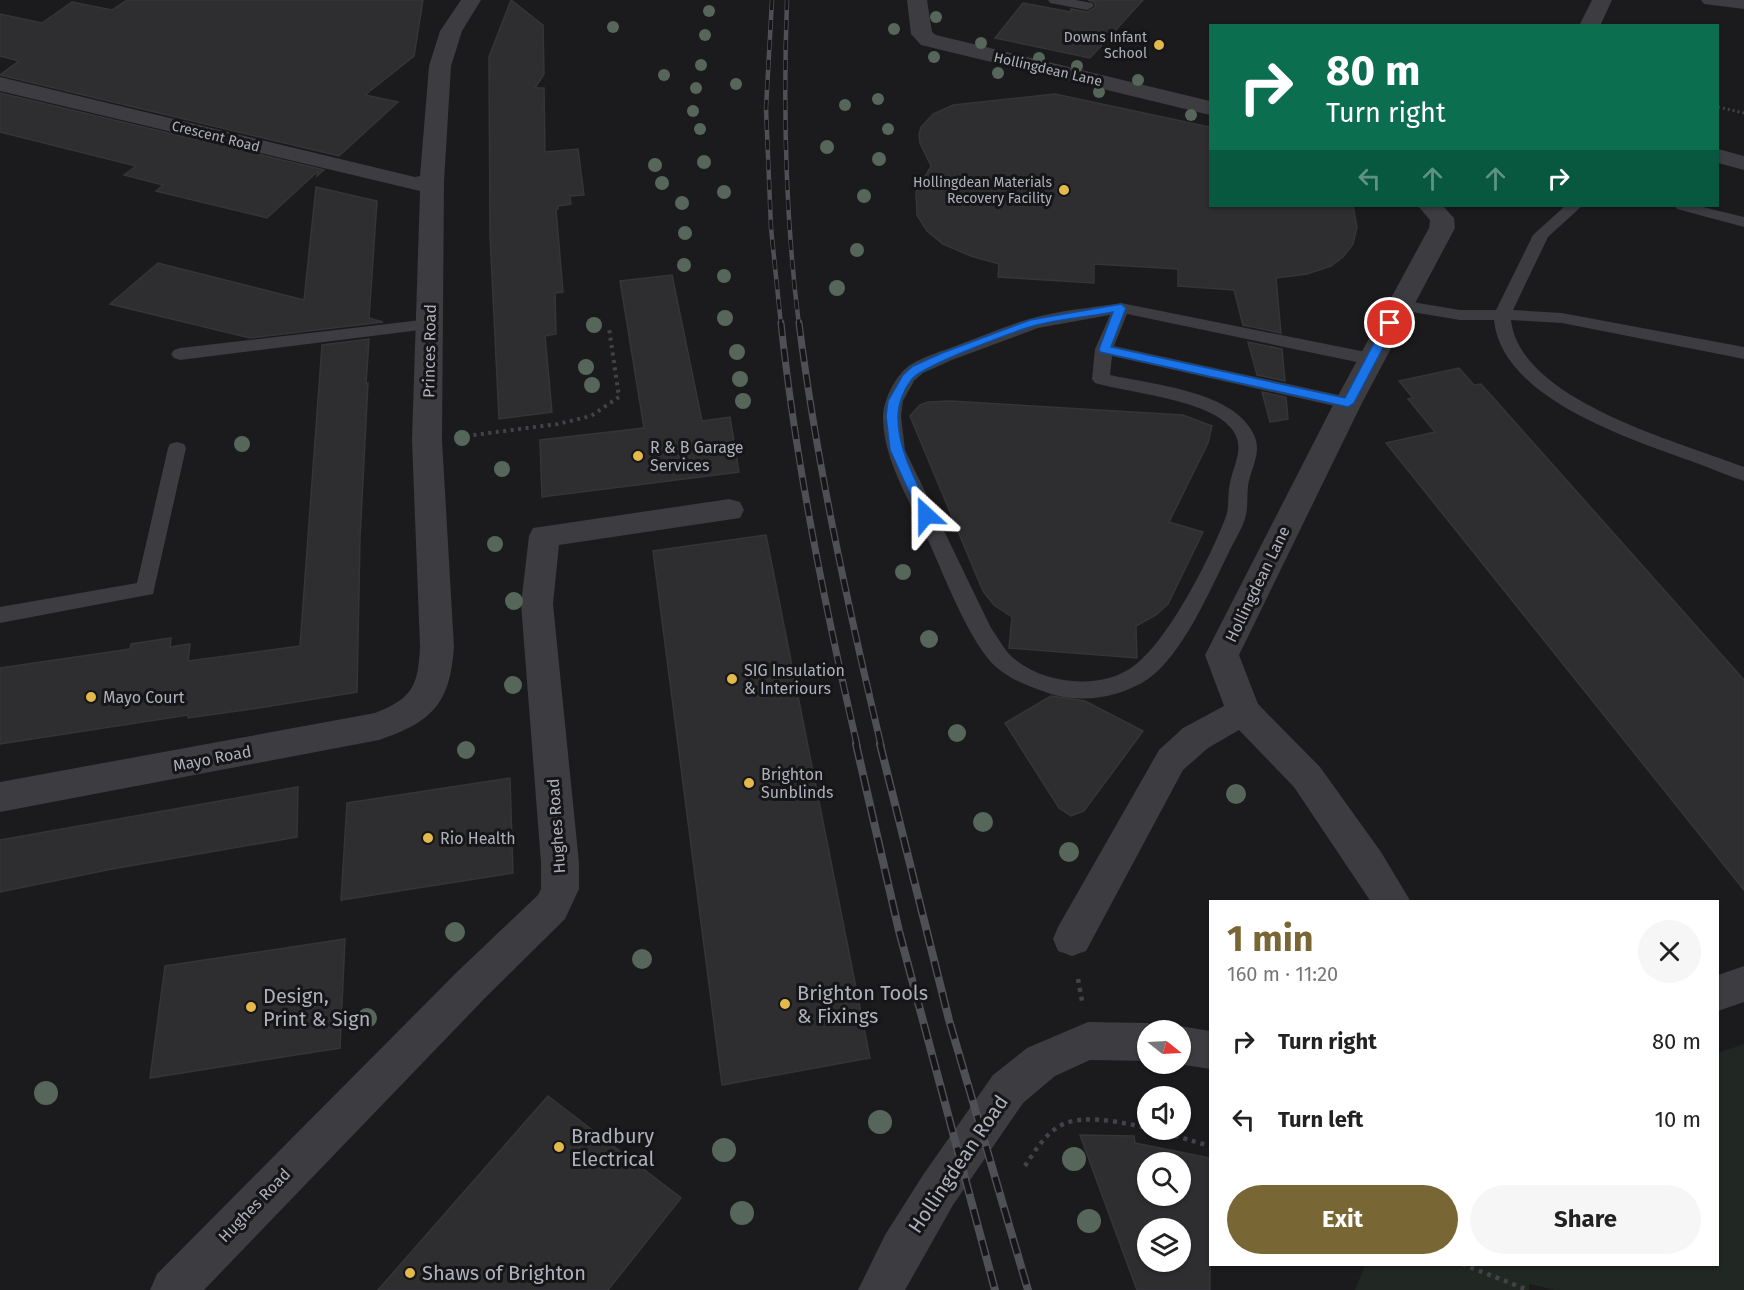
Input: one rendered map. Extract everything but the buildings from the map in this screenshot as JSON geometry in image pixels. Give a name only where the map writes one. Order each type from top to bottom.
[{"type":"street","name":"Princes Road","points":[[420,705],[427,697],[435,680],[437,646],[427,440],[432,182],[440,66],[451,31],[471,0]]},
{"type":"street","name":"Hollingdean Lane","points":[[917,0],[922,34],[929,40],[1209,108]]},
{"type":"street","points":[[1590,24],[1602,0]]},
{"type":"street","points":[[1711,0],[1744,3]]},
{"type":"street","name":"Crescent Road","points":[[0,84],[415,184],[432,182]]},
{"type":"street","points":[[1719,156],[1744,163]]},
{"type":"street","name":"Hollingdean Lane","points":[[1244,712],[1222,655],[1348,403],[1442,228],[1436,212]]},
{"type":"street","name":"Hughes Road","points":[[173,1290],[463,993],[544,916],[557,897],[560,889],[560,863],[537,604],[544,536],[729,510]]},
{"type":"street","name":"Mayo Road","points":[[0,797],[379,726],[420,705]]},
{"type":"street","points":[[1072,939],[1171,760],[1181,748],[1199,735],[1244,712],[1307,777],[1368,863],[1391,900]]},
{"type":"street","points":[[1719,993],[1744,984]]},
{"type":"street","points":[[1088,1041],[1137,1042]]},
{"type":"street","name":"Hollingdean Road","points":[[881,1290],[901,1251],[938,1190],[1008,1089],[1041,1062],[1088,1041]]},
{"type":"street","points":[[1191,1047],[1209,1050]]},
{"type":"lane","points":[[1055,0],[1087,6]]},
{"type":"lane","points":[[1573,207],[1541,235],[1502,315],[1502,327],[1506,341],[1532,373],[1560,397],[1610,425],[1744,474]]},
{"type":"lane","points":[[1687,207],[1744,222]]},
{"type":"lane","points":[[1400,305],[1460,315],[1502,315],[1573,320],[1744,353]]},
{"type":"lane","points":[[1121,308],[1104,349],[1101,380],[1193,399],[1222,411],[1244,432],[1249,445],[1248,456],[1239,484],[1236,517],[1193,604],[1163,651],[1142,672],[1119,685],[1088,690],[1059,688],[1035,681],[1010,667],[995,652],[983,633],[896,450],[892,416],[894,401],[907,378],[917,369],[946,356],[1034,322],[1121,308],[1371,359]]},
{"type":"lane","points":[[180,354],[430,324]]},
{"type":"lane","points":[[1104,349],[1348,403]]},
{"type":"lane","points":[[0,615],[146,589],[177,448]]},
{"type":"lane","points":[[1725,466],[1744,460]]},
{"type":"path","points":[[1719,107],[1744,113]]},
{"type":"path","points":[[427,440],[558,424],[591,416],[619,397],[609,328]]},
{"type":"path","points":[[1072,939],[1088,1041]]},
{"type":"path","points":[[1025,1166],[1045,1138],[1056,1129],[1067,1122],[1083,1120],[1136,1126],[1209,1146]]},
{"type":"path","points":[[1467,1266],[1528,1290]]},
{"type":"shaded area","points":[[1744,1044],[1744,1290],[1555,1290],[1529,1284],[1529,1290],[1355,1290],[1365,1266],[1719,1266],[1719,1053]]},
{"type":"railway","points":[[772,0],[766,108],[771,228],[781,325]]},
{"type":"railway","points":[[787,0],[786,162],[799,325]]},
{"type":"railway","points":[[781,323],[803,482],[857,745]]},
{"type":"railway","points":[[799,323],[834,535],[881,745]]},
{"type":"railway","points":[[856,744],[899,931],[995,1290]]},
{"type":"railway","points":[[880,744],[949,1020],[1028,1290]]},
{"type":"place","name":"Downs Infant School","points":[[1159,45]]},
{"type":"place","name":"Hollingdean Materials Recovery Facility","points":[[1064,190]]},
{"type":"place","name":"R & B Garage Services","points":[[638,456]]},
{"type":"place","name":"SIG Insulation & Interiours","points":[[732,679]]},
{"type":"place","name":"Mayo Court","points":[[91,697]]},
{"type":"place","name":"Brighton Sunblinds","points":[[749,783]]},
{"type":"place","name":"Rio Health","points":[[428,838]]},
{"type":"place","name":"Brighton Tools & Fixings","points":[[785,1004]]},
{"type":"place","name":"Design, Print & Sign","points":[[251,1007]]},
{"type":"place","name":"Bradbury Electrical","points":[[559,1147]]},
{"type":"place","name":"Shaws of Brighton","points":[[410,1273]]},
{"type":"route","points":[[926,515],[896,450],[892,416],[894,401],[907,378],[917,369],[946,356],[1034,322],[1121,308],[1104,349],[1348,403],[1390,323]]}]
